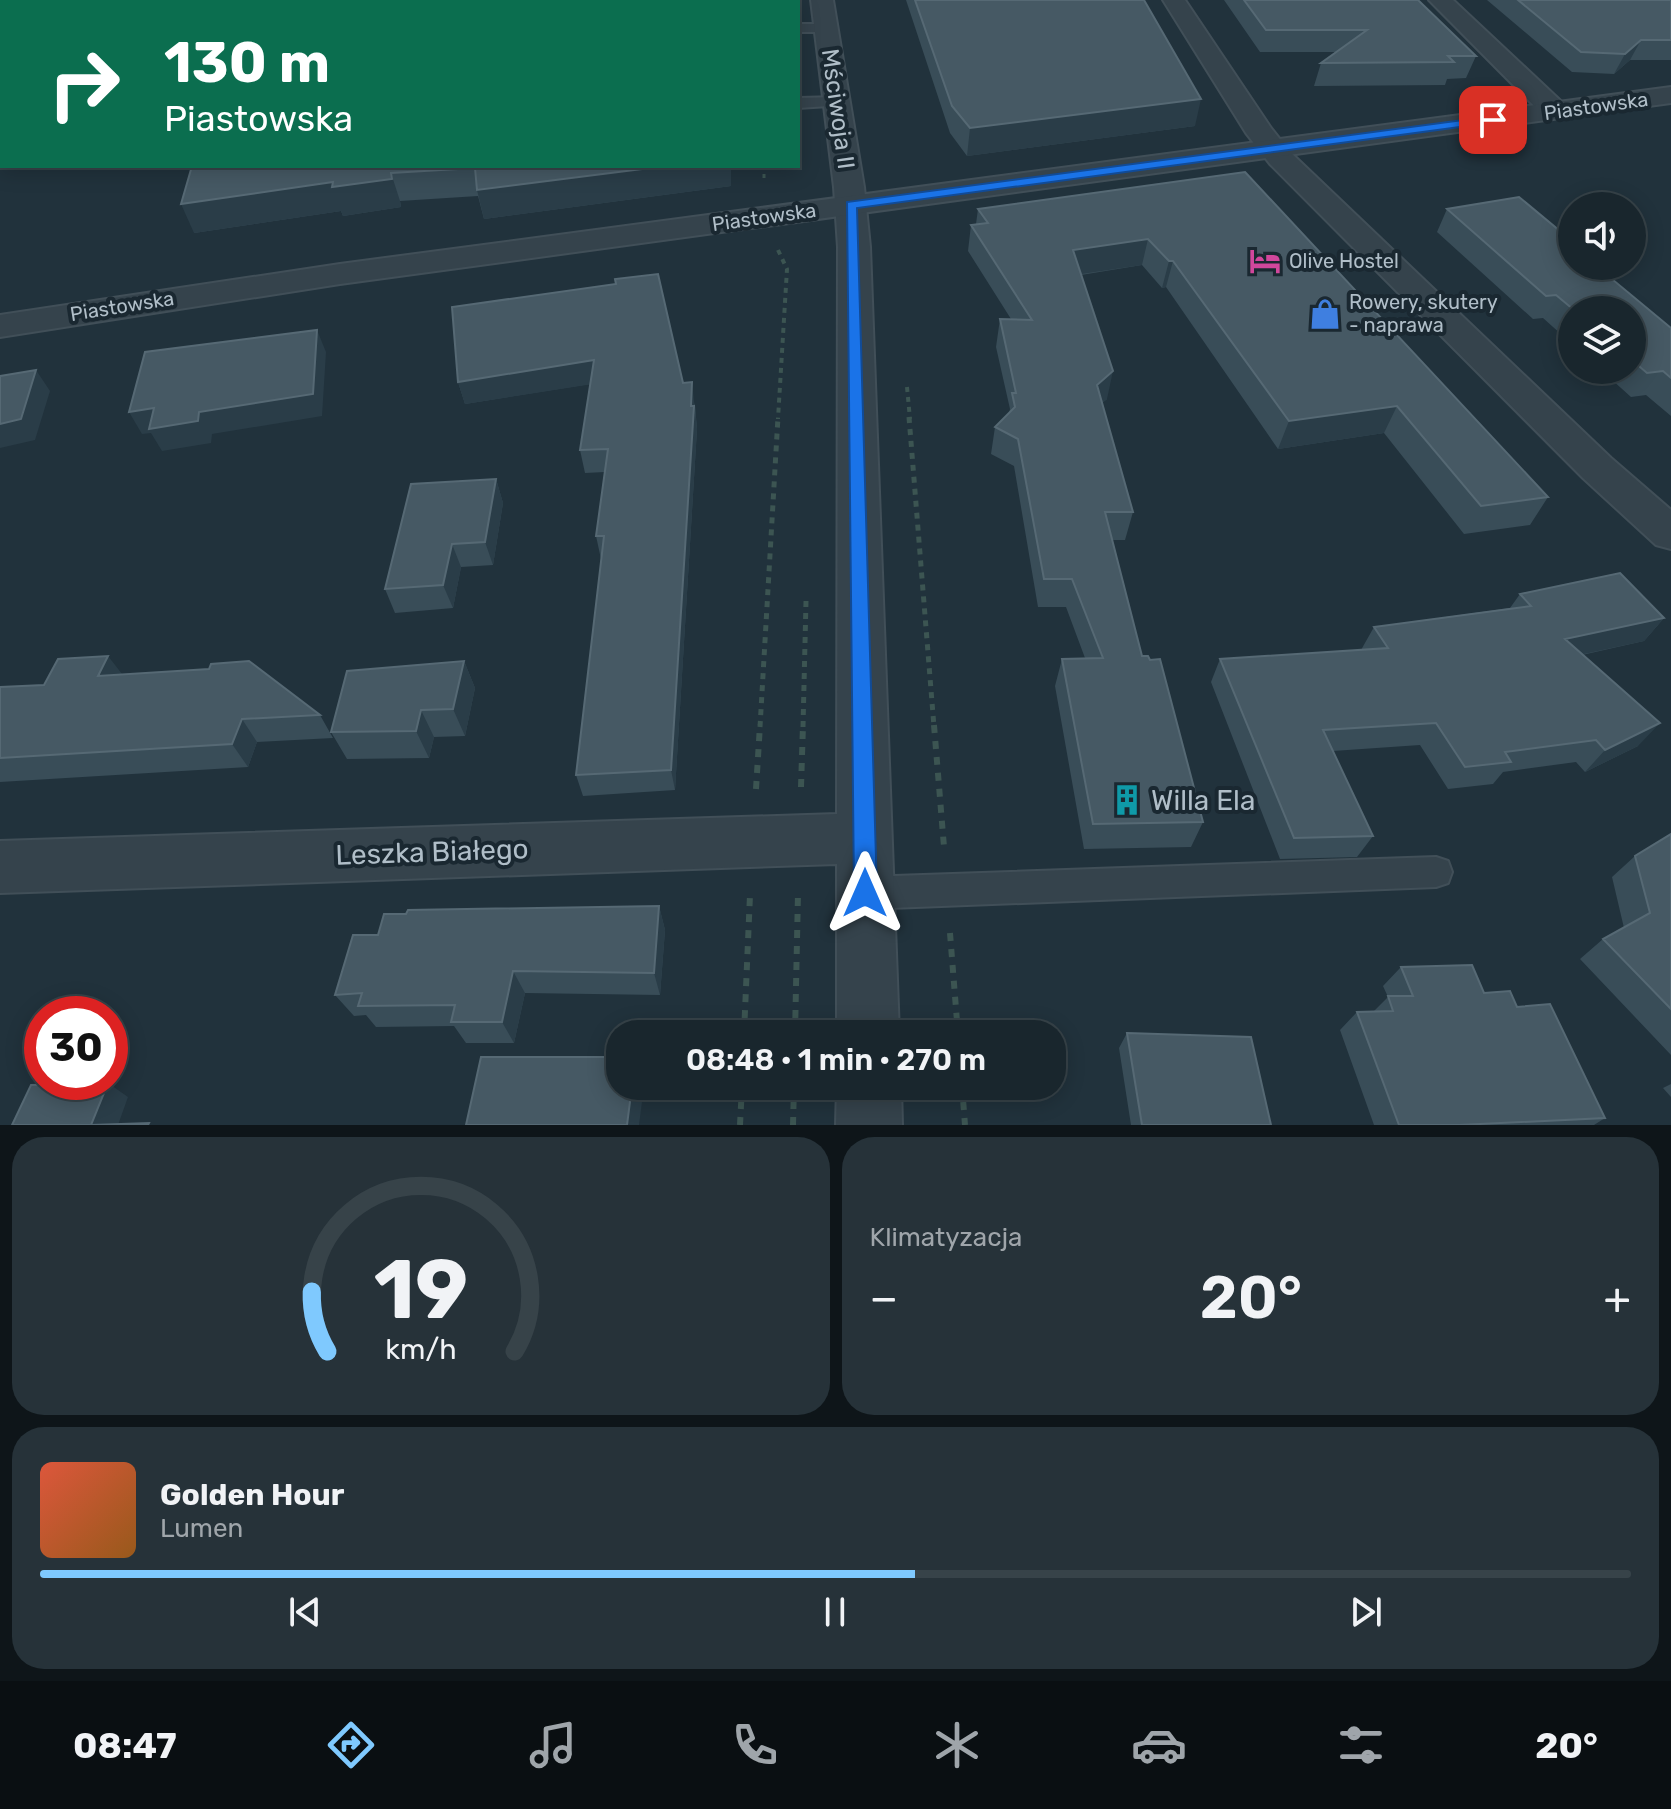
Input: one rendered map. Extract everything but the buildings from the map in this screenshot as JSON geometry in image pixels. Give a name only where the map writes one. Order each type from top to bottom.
[{"type":"street","name":"Mściwoja II","points":[[822,0],[851,205],[868,1020]]},
{"type":"street","points":[[1174,0],[1272,149],[1597,468],[1671,534]]},
{"type":"street","points":[[1440,0],[1556,112]]},
{"type":"street","name":"Piastowska","points":[[0,326],[194,294],[1671,95]]},
{"type":"street","name":"Leszka Białego","points":[[0,867],[865,838]]},
{"type":"street","points":[[869,1100],[869,1125]]},
{"type":"lane","points":[[800,28],[826,28]]},
{"type":"lane","points":[[800,103],[838,102]]},
{"type":"lane","points":[[865,893],[1436,872]]},
{"type":"path","points":[[775,246],[787,269],[776,840],[794,1020]]},
{"type":"path","points":[[906,374],[957,1020]]},
{"type":"path","points":[[746,1020],[776,840],[806,589]]},
{"type":"path","points":[[740,1125],[741,1100]]},
{"type":"path","points":[[793,1125],[794,1100]]},
{"type":"path","points":[[963,1100],[965,1125]]},
{"type":"place","name":"Olive Hostel","points":[[1265,261]]},
{"type":"place","name":"Rowery, skutery - naprawa","points":[[1325,314]]},
{"type":"place","name":"Willa Ela","points":[[1127,800]]},
{"type":"route","points":[[865,893],[851,205],[1493,120]]}]
